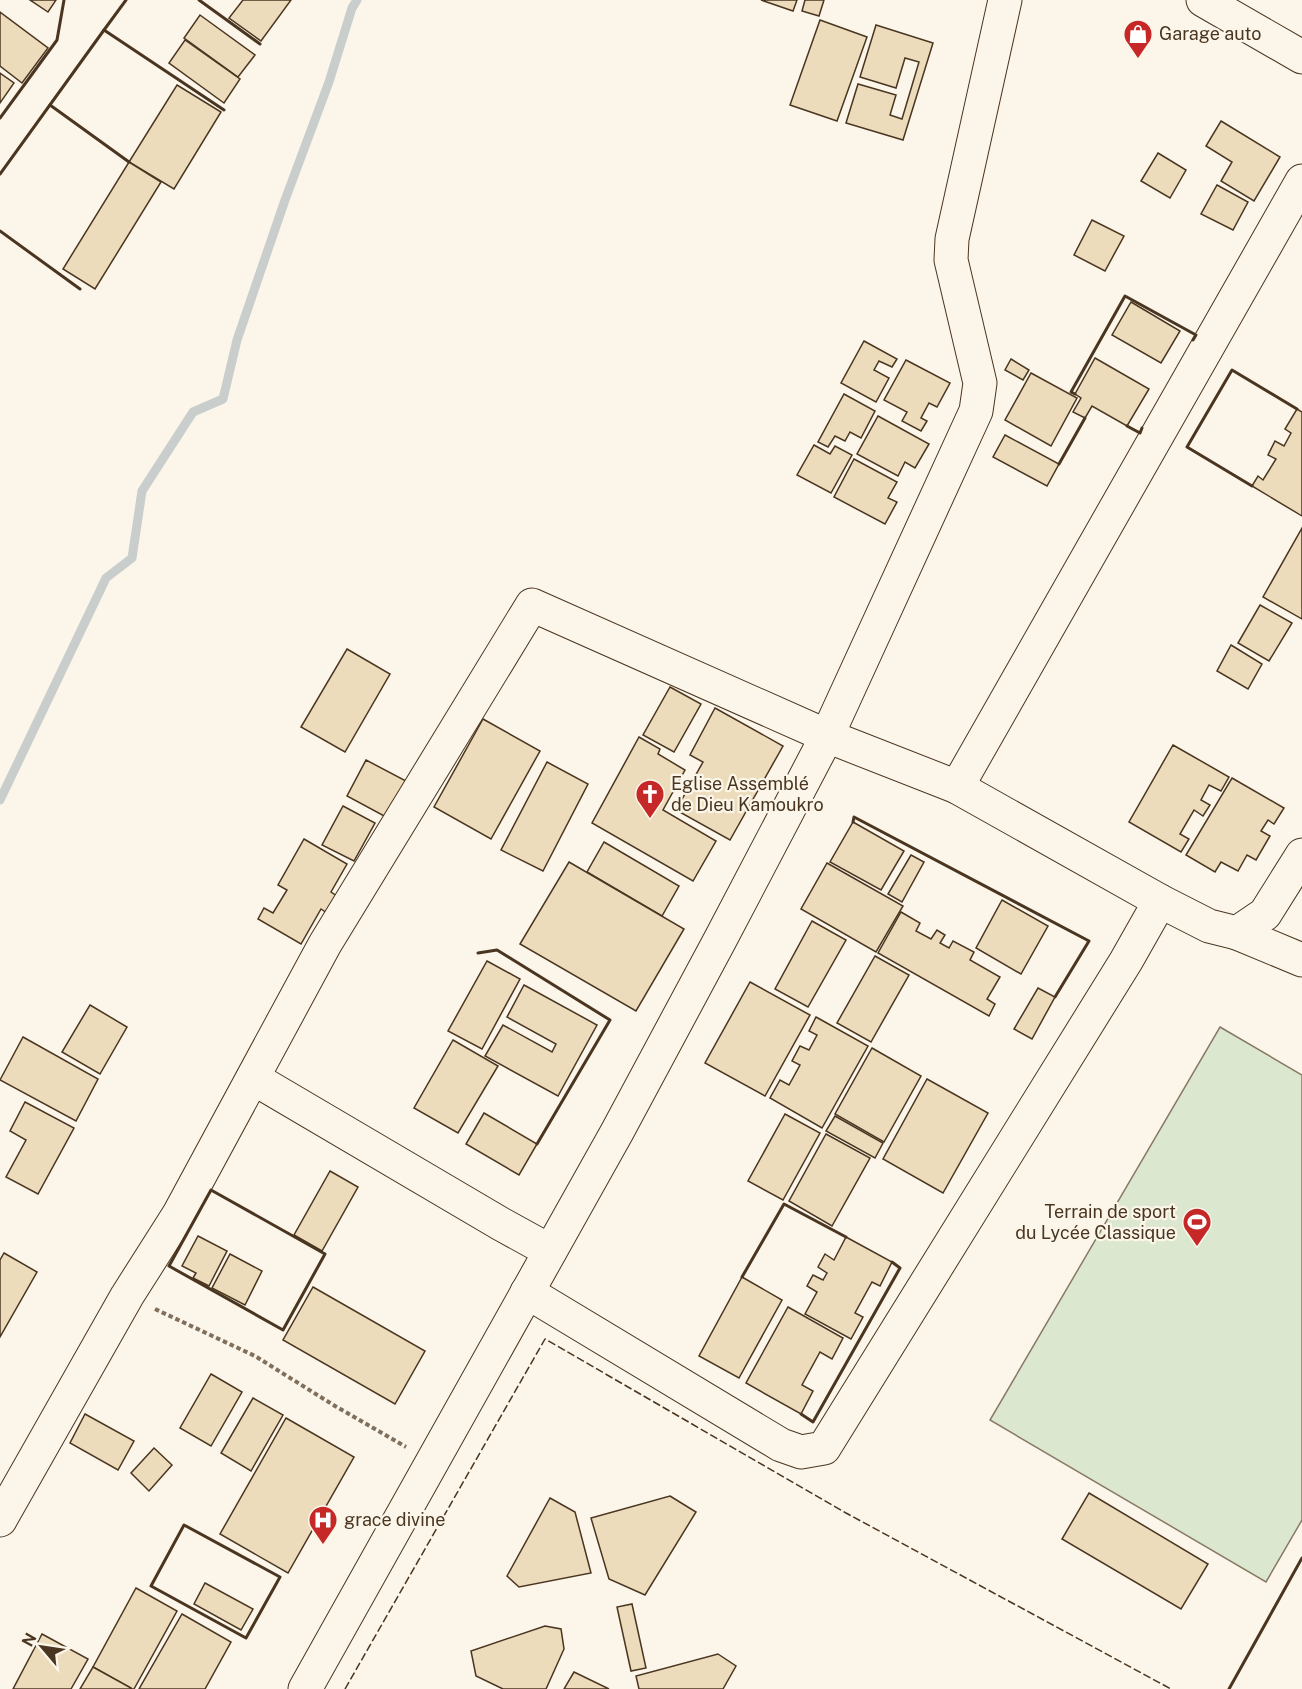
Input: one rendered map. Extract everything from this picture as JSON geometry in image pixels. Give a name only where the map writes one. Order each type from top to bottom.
[{"type":"street","points":[[305,1689],[622,1122],[720,940],[827,736],[976,411],[980,383],[951,260],[952,239],[1005,0]]},
{"type":"street","points":[[1203,0],[1239,9],[1302,57]]},
{"type":"street","points":[[957,788],[1302,181]]},
{"type":"street","points":[[0,1520],[127,1296],[179,1214],[325,944],[532,605],[827,736],[957,788],[1209,926],[1237,933],[1302,960]]},
{"type":"street","points":[[1237,933],[1265,914],[1302,855]]},
{"type":"street","points":[[527,1292],[780,1445],[801,1452],[824,1448],[1126,961],[1160,901]]},
{"type":"street","points":[[253,1078],[550,1251]]},
{"type":"path","points":[[127,1296],[255,1356],[432,1462]]},
{"type":"green space","name":"Terrain de sport du Lycée Classique","points":[[1220,1027],[1302,1075],[1302,1520],[1266,1582],[990,1420]]},
{"type":"building","points":[[30,0],[56,0],[48,12]]},
{"type":"building","points":[[243,0],[291,0],[261,41],[229,18]]},
{"type":"building","points":[[761,0],[797,0],[793,11]]},
{"type":"building","points":[[805,0],[824,0],[819,16],[802,11]]},
{"type":"building","points":[[0,12],[48,48],[22,83],[0,66]]},
{"type":"building","points":[[200,15],[255,55],[238,77],[184,38]]},
{"type":"building","points":[[820,20],[867,37],[837,121],[790,105]]},
{"type":"building","points":[[876,25],[933,43],[903,140],[846,123],[858,84],[896,95],[890,115],[902,119],[919,62],[905,58],[896,88],[860,77]]},
{"type":"building","points":[[185,40],[240,79],[224,103],[169,63]]},
{"type":"building","points":[[0,73],[14,83],[0,103]]},
{"type":"building","points":[[177,85],[221,112],[174,189],[129,162]]},
{"type":"building","points":[[1221,121],[1280,157],[1254,201],[1221,181],[1232,162],[1206,146]]},
{"type":"building","points":[[1158,153],[1186,170],[1170,198],[1141,181]]},
{"type":"building","points":[[129,162],[161,182],[95,289],[63,269]]},
{"type":"building","points":[[1217,185],[1248,202],[1233,230],[1201,214]]},
{"type":"building","points":[[1092,220],[1124,236],[1105,271],[1074,255]]},
{"type":"building","points":[[1131,302],[1180,331],[1161,363],[1112,335]]},
{"type":"building","points":[[864,341],[897,359],[892,367],[879,361],[874,370],[889,378],[876,402],[841,383]]},
{"type":"building","points":[[1095,358],[1149,389],[1127,426],[1092,406],[1085,418],[1073,412],[1081,398],[1075,394]]},
{"type":"building","points":[[1011,359],[1029,370],[1023,380],[1005,370]]},
{"type":"building","points":[[906,360],[950,383],[937,407],[929,403],[921,418],[927,421],[921,431],[902,421],[907,412],[884,400]]},
{"type":"building","points":[[1031,373],[1077,398],[1051,446],[1005,420]]},
{"type":"building","points":[[844,394],[875,411],[861,438],[850,432],[845,441],[835,436],[828,447],[818,442]]},
{"type":"building","points":[[1297,409],[1302,412],[1302,516],[1252,486],[1258,476],[1263,480],[1276,459],[1268,455],[1275,441],[1284,446],[1291,433],[1285,429]]},
{"type":"building","points":[[878,416],[929,444],[915,468],[905,462],[898,476],[857,454]]},
{"type":"building","points":[[1005,435],[1059,464],[1047,486],[993,457]]},
{"type":"building","points":[[814,445],[830,454],[835,446],[852,455],[831,493],[797,475]]},
{"type":"building","points":[[854,459],[897,482],[888,498],[897,502],[885,524],[834,497]]},
{"type":"building","points":[[1302,528],[1302,619],[1263,597]]},
{"type":"building","points":[[1260,605],[1292,623],[1269,661],[1238,643]]},
{"type":"building","points":[[1231,645],[1262,664],[1248,689],[1217,671]]},
{"type":"building","points":[[347,649],[390,674],[345,752],[301,727]]},
{"type":"building","points":[[670,687],[701,704],[674,752],[643,735]]},
{"type":"building","points":[[715,708],[783,746],[730,840],[676,810],[703,762],[690,755]]},
{"type":"building","points":[[483,719],[540,751],[491,839],[434,807]]},
{"type":"building","points":[[639,737],[660,749],[658,754],[685,770],[663,810],[716,841],[693,881],[592,823]]},
{"type":"building","points":[[1173,745],[1229,777],[1221,791],[1209,785],[1201,800],[1210,805],[1203,816],[1194,810],[1180,834],[1189,839],[1181,852],[1129,822]]},
{"type":"building","points":[[366,760],[406,781],[386,817],[347,796]]},
{"type":"building","points":[[547,762],[588,784],[543,871],[501,850]]},
{"type":"building","points":[[1232,778],[1284,808],[1274,824],[1268,820],[1261,831],[1270,836],[1256,860],[1247,855],[1238,871],[1221,862],[1215,872],[1186,855]]},
{"type":"building","points":[[343,806],[375,823],[354,861],[322,845]]},
{"type":"building","points":[[853,822],[904,851],[881,890],[830,862]]},
{"type":"building","points":[[304,839],[347,864],[331,892],[337,896],[327,913],[321,909],[301,944],[258,919],[264,908],[273,913],[287,890],[278,885]]},
{"type":"building","points":[[604,842],[679,886],[662,916],[587,872]]},
{"type":"building","points":[[911,855],[924,862],[902,902],[888,894]]},
{"type":"building","points":[[569,862],[684,929],[636,1011],[520,944]]},
{"type":"building","points":[[827,863],[903,906],[876,952],[801,909]]},
{"type":"building","points":[[1002,900],[1048,926],[1021,974],[976,948]]},
{"type":"building","points":[[901,912],[920,923],[916,931],[931,939],[937,930],[945,935],[940,943],[949,948],[953,941],[974,952],[970,960],[1000,977],[987,999],[995,1004],[989,1016],[878,953]]},
{"type":"building","points":[[812,921],[846,940],[808,1007],[775,989]]},
{"type":"building","points":[[875,956],[909,975],[871,1042],[837,1023]]},
{"type":"building","points":[[487,961],[520,979],[482,1049],[448,1031]]},
{"type":"building","points":[[750,982],[810,1015],[765,1096],[705,1063]]},
{"type":"building","points":[[524,985],[597,1025],[558,1096],[485,1056],[503,1025],[552,1052],[556,1044],[507,1017]]},
{"type":"building","points":[[1038,988],[1055,997],[1032,1039],[1014,1029]]},
{"type":"building","points":[[90,1005],[127,1027],[100,1074],[62,1052]]},
{"type":"building","points":[[816,1017],[868,1046],[822,1128],[770,1098],[780,1080],[789,1085],[800,1065],[792,1061],[800,1046],[809,1050],[817,1035],[809,1031]]},
{"type":"building","points":[[23,1037],[98,1079],[76,1121],[0,1080]]},
{"type":"building","points":[[453,1040],[498,1066],[458,1133],[414,1108]]},
{"type":"building","points":[[872,1048],[921,1076],[884,1142],[835,1114]]},
{"type":"building","points":[[927,1079],[988,1113],[943,1193],[883,1159]]},
{"type":"building","points":[[25,1102],[74,1128],[38,1194],[6,1177],[26,1140],[10,1131]]},
{"type":"building","points":[[484,1113],[537,1144],[519,1175],[466,1144]]},
{"type":"building","points":[[785,1114],[820,1133],[783,1200],[748,1181]]},
{"type":"building","points":[[835,1116],[883,1143],[875,1158],[826,1131]]},
{"type":"building","points":[[826,1134],[870,1158],[832,1226],[789,1201]]},
{"type":"building","points":[[330,1171],[358,1187],[322,1251],[294,1235]]},
{"type":"building","points":[[198,1236],[227,1251],[209,1286],[193,1278],[196,1273],[182,1266]]},
{"type":"building","points":[[846,1237],[892,1262],[880,1286],[872,1282],[855,1313],[863,1317],[851,1339],[805,1314],[817,1292],[807,1286],[813,1275],[823,1280],[827,1273],[818,1267],[825,1254],[834,1260]]},
{"type":"building","points":[[4,1253],[37,1272],[0,1337],[0,1260]]},
{"type":"building","points":[[230,1254],[262,1271],[245,1305],[212,1288]]},
{"type":"building","points":[[742,1277],[782,1300],[739,1378],[699,1356]]},
{"type":"building","points":[[313,1287],[425,1351],[395,1404],[283,1340]]},
{"type":"building","points":[[788,1307],[843,1338],[832,1359],[820,1352],[802,1385],[813,1391],[801,1414],[746,1383]]},
{"type":"building","points":[[211,1374],[242,1392],[211,1446],[180,1428]]},
{"type":"building","points":[[253,1398],[283,1415],[251,1471],[221,1453]]},
{"type":"building","points":[[85,1414],[134,1441],[118,1470],[70,1443]]},
{"type":"building","points":[[286,1418],[354,1457],[288,1573],[220,1534]]},
{"type":"building","points":[[154,1448],[172,1465],[149,1491],[131,1473]]},
{"type":"building","points":[[1089,1493],[1208,1564],[1181,1609],[1062,1539]]},
{"type":"building","points":[[670,1496],[696,1512],[645,1595],[609,1579],[591,1518]]},
{"type":"building","points":[[550,1498],[575,1512],[591,1573],[519,1587],[507,1576]]},
{"type":"building","points":[[205,1583],[253,1609],[241,1630],[194,1604]]},
{"type":"building","points":[[136,1588],[177,1611],[132,1689],[93,1667]]},
{"type":"building","points":[[632,1604],[646,1668],[631,1671],[617,1607]]},
{"type":"building","points":[[182,1614],[231,1642],[205,1689],[139,1689]]},
{"type":"building","points":[[545,1626],[561,1629],[564,1649],[546,1689],[503,1689],[476,1676],[471,1651]]},
{"type":"building","points":[[42,1634],[88,1659],[71,1689],[13,1689]]},
{"type":"building","points":[[718,1654],[736,1666],[723,1689],[639,1689],[636,1676]]},
{"type":"building","points":[[93,1667],[131,1688],[131,1689],[80,1689]]},
{"type":"building","points":[[574,1672],[609,1689],[564,1689]]},
{"type":"waterway","points":[[0,800],[106,578],[132,558],[142,491],[193,412],[223,399],[237,340],[285,200],[329,82],[352,8],[357,0]]},
{"type":"fence","points":[[345,1689],[545,1339],[846,1513],[1171,1689]]},
{"type":"wall","points":[[0,118],[57,40],[64,0]]},
{"type":"wall","points":[[126,0],[104,30],[224,110]]},
{"type":"wall","points":[[199,0],[260,44]]},
{"type":"wall","points":[[0,174],[104,30]]},
{"type":"wall","points":[[50,105],[129,162]]},
{"type":"wall","points":[[0,231],[80,289]]},
{"type":"wall","points":[[1075,394],[1071,392],[1125,296],[1196,335],[1193,340]]},
{"type":"wall","points":[[1252,486],[1187,447],[1232,370],[1297,409]]},
{"type":"wall","points":[[1059,464],[1085,418]]},
{"type":"wall","points":[[1127,426],[1140,433],[1142,428]]},
{"type":"wall","points":[[853,822],[854,817],[1089,941],[1055,997]]},
{"type":"wall","points":[[478,953],[497,950],[610,1020],[537,1144]]},
{"type":"wall","points":[[211,1190],[325,1254],[283,1330],[169,1266],[211,1190]]},
{"type":"wall","points":[[742,1277],[784,1204],[846,1237]]},
{"type":"wall","points":[[801,1414],[813,1422],[900,1268],[892,1262]]},
{"type":"wall","points":[[184,1525],[280,1577],[246,1638],[151,1586],[184,1525]]},
{"type":"wall","points":[[1229,1689],[1302,1558]]},
{"type":"place","name":"Garage auto","points":[[1138,60]]},
{"type":"place","name":"Eglise Assemblé de Dieu Kamoukro","points":[[650,820]]},
{"type":"place","name":"Terrain de sport du Lycée Classique","points":[[1197,1248]]},
{"type":"place","name":"grace divine","points":[[323,1546]]}]
